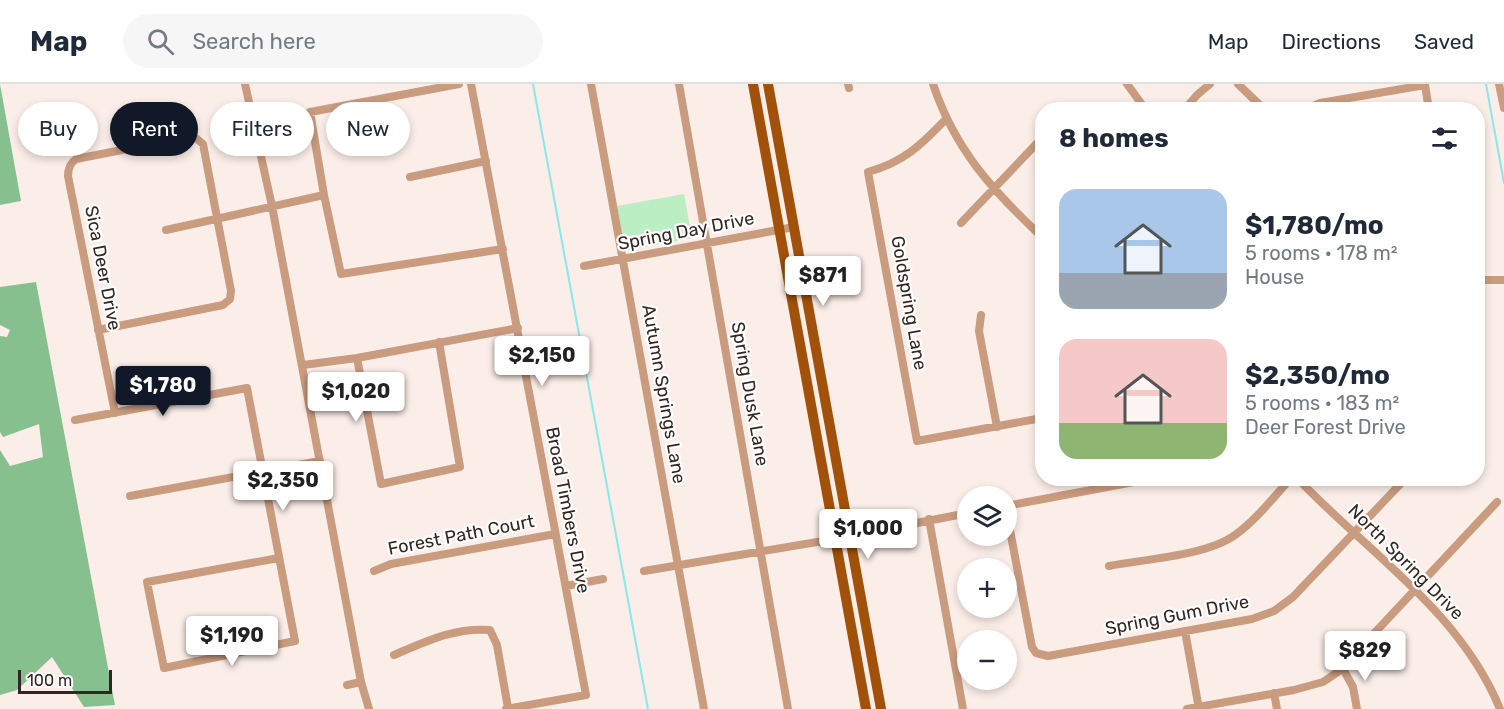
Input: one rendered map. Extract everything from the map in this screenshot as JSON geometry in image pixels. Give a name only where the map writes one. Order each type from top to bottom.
[{"type":"main road","points":[[753,84],[866,709]]},
{"type":"main road","points":[[768,84],[881,709]]},
{"type":"main road","points":[[807,384],[822,381]]},
{"type":"street","points":[[245,84],[272,206],[361,682],[369,709]]},
{"type":"street","points":[[459,84],[310,112],[324,195],[341,274],[503,249]]},
{"type":"street","name":"Broad Timbers Drive","points":[[471,84],[586,695],[507,709]]},
{"type":"street","name":"Autumn Springs Lane","points":[[591,84],[704,709]]},
{"type":"street","name":"Spring Dusk Lane","points":[[679,84],[788,709]]},
{"type":"street","points":[[933,84],[946,119],[966,154],[993,189],[1035,230]]},
{"type":"street","points":[[1127,84],[1140,102]]},
{"type":"street","points":[[1191,102],[1210,84]]},
{"type":"street","points":[[1238,84],[1257,102]]},
{"type":"street","points":[[1499,84],[1504,108]]},
{"type":"street","points":[[1325,102],[1425,85],[1428,102]]},
{"type":"street","name":"Goldspring Lane","points":[[946,119],[910,154],[892,164],[868,172],[917,441],[997,427]]},
{"type":"street","name":"Sica Deer Drive","points":[[115,413],[68,176],[70,165],[76,159],[188,137],[197,139],[203,144],[217,219]]},
{"type":"street","points":[[961,223],[1035,145]]},
{"type":"street","points":[[410,177],[486,161]]},
{"type":"street","points":[[166,230],[324,195]]},
{"type":"street","points":[[98,330],[224,305],[230,299],[231,291],[217,219]]},
{"type":"street","name":"Spring Day Drive","points":[[584,267],[794,227]]},
{"type":"street","points":[[1485,280],[1503,280]]},
{"type":"street","points":[[981,315],[979,331],[997,427],[1035,419]]},
{"type":"street","points":[[303,365],[357,358],[518,328]]},
{"type":"street","points":[[357,358],[381,484],[460,467],[439,342]]},
{"type":"street","points":[[75,420],[246,388],[262,471],[279,558],[295,641],[164,668],[147,582],[279,558]]},
{"type":"street","points":[[130,496],[320,461]]},
{"type":"street","points":[[1017,505],[1114,486]]},
{"type":"street","points":[[1108,566],[1198,550],[1221,543],[1246,526],[1284,486]]},
{"type":"street","name":"North Spring Drive","points":[[1305,486],[1414,590],[1465,646],[1487,681],[1500,709]]},
{"type":"street","name":"Spring Gum Drive","points":[[1013,546],[1030,639],[1036,653],[1048,656],[1252,619],[1274,610],[1293,597],[1398,486]]},
{"type":"street","points":[[1187,709],[1323,682],[1342,667],[1497,502]]},
{"type":"street","points":[[644,571],[850,536],[957,515]]},
{"type":"street","points":[[929,519],[963,709]]},
{"type":"street","name":"Forest Path Court","points":[[375,571],[391,564],[555,534]]},
{"type":"street","points":[[566,586],[603,579]]},
{"type":"street","points":[[394,655],[440,636],[475,629],[490,630],[498,645],[507,709]]},
{"type":"street","points":[[1185,631],[1198,708]]},
{"type":"street","points":[[1342,667],[1353,687],[1357,709]]},
{"type":"street","points":[[347,685],[361,682]]},
{"type":"street","points":[[1274,693],[1276,709]]},
{"type":"green space","points":[[0,84],[21,201],[0,205]]},
{"type":"green space","points":[[684,194],[692,238],[625,251],[617,206]]},
{"type":"green space","points":[[36,282],[115,705],[84,707],[52,657],[17,690],[0,695],[0,450],[10,466],[43,457],[39,424],[3,437],[0,432],[0,336],[7,337],[10,330],[0,325],[0,287]]},
{"type":"waterway","points":[[533,84],[648,709]]},
{"type":"waterway","points":[[1486,84],[1504,183]]}]
